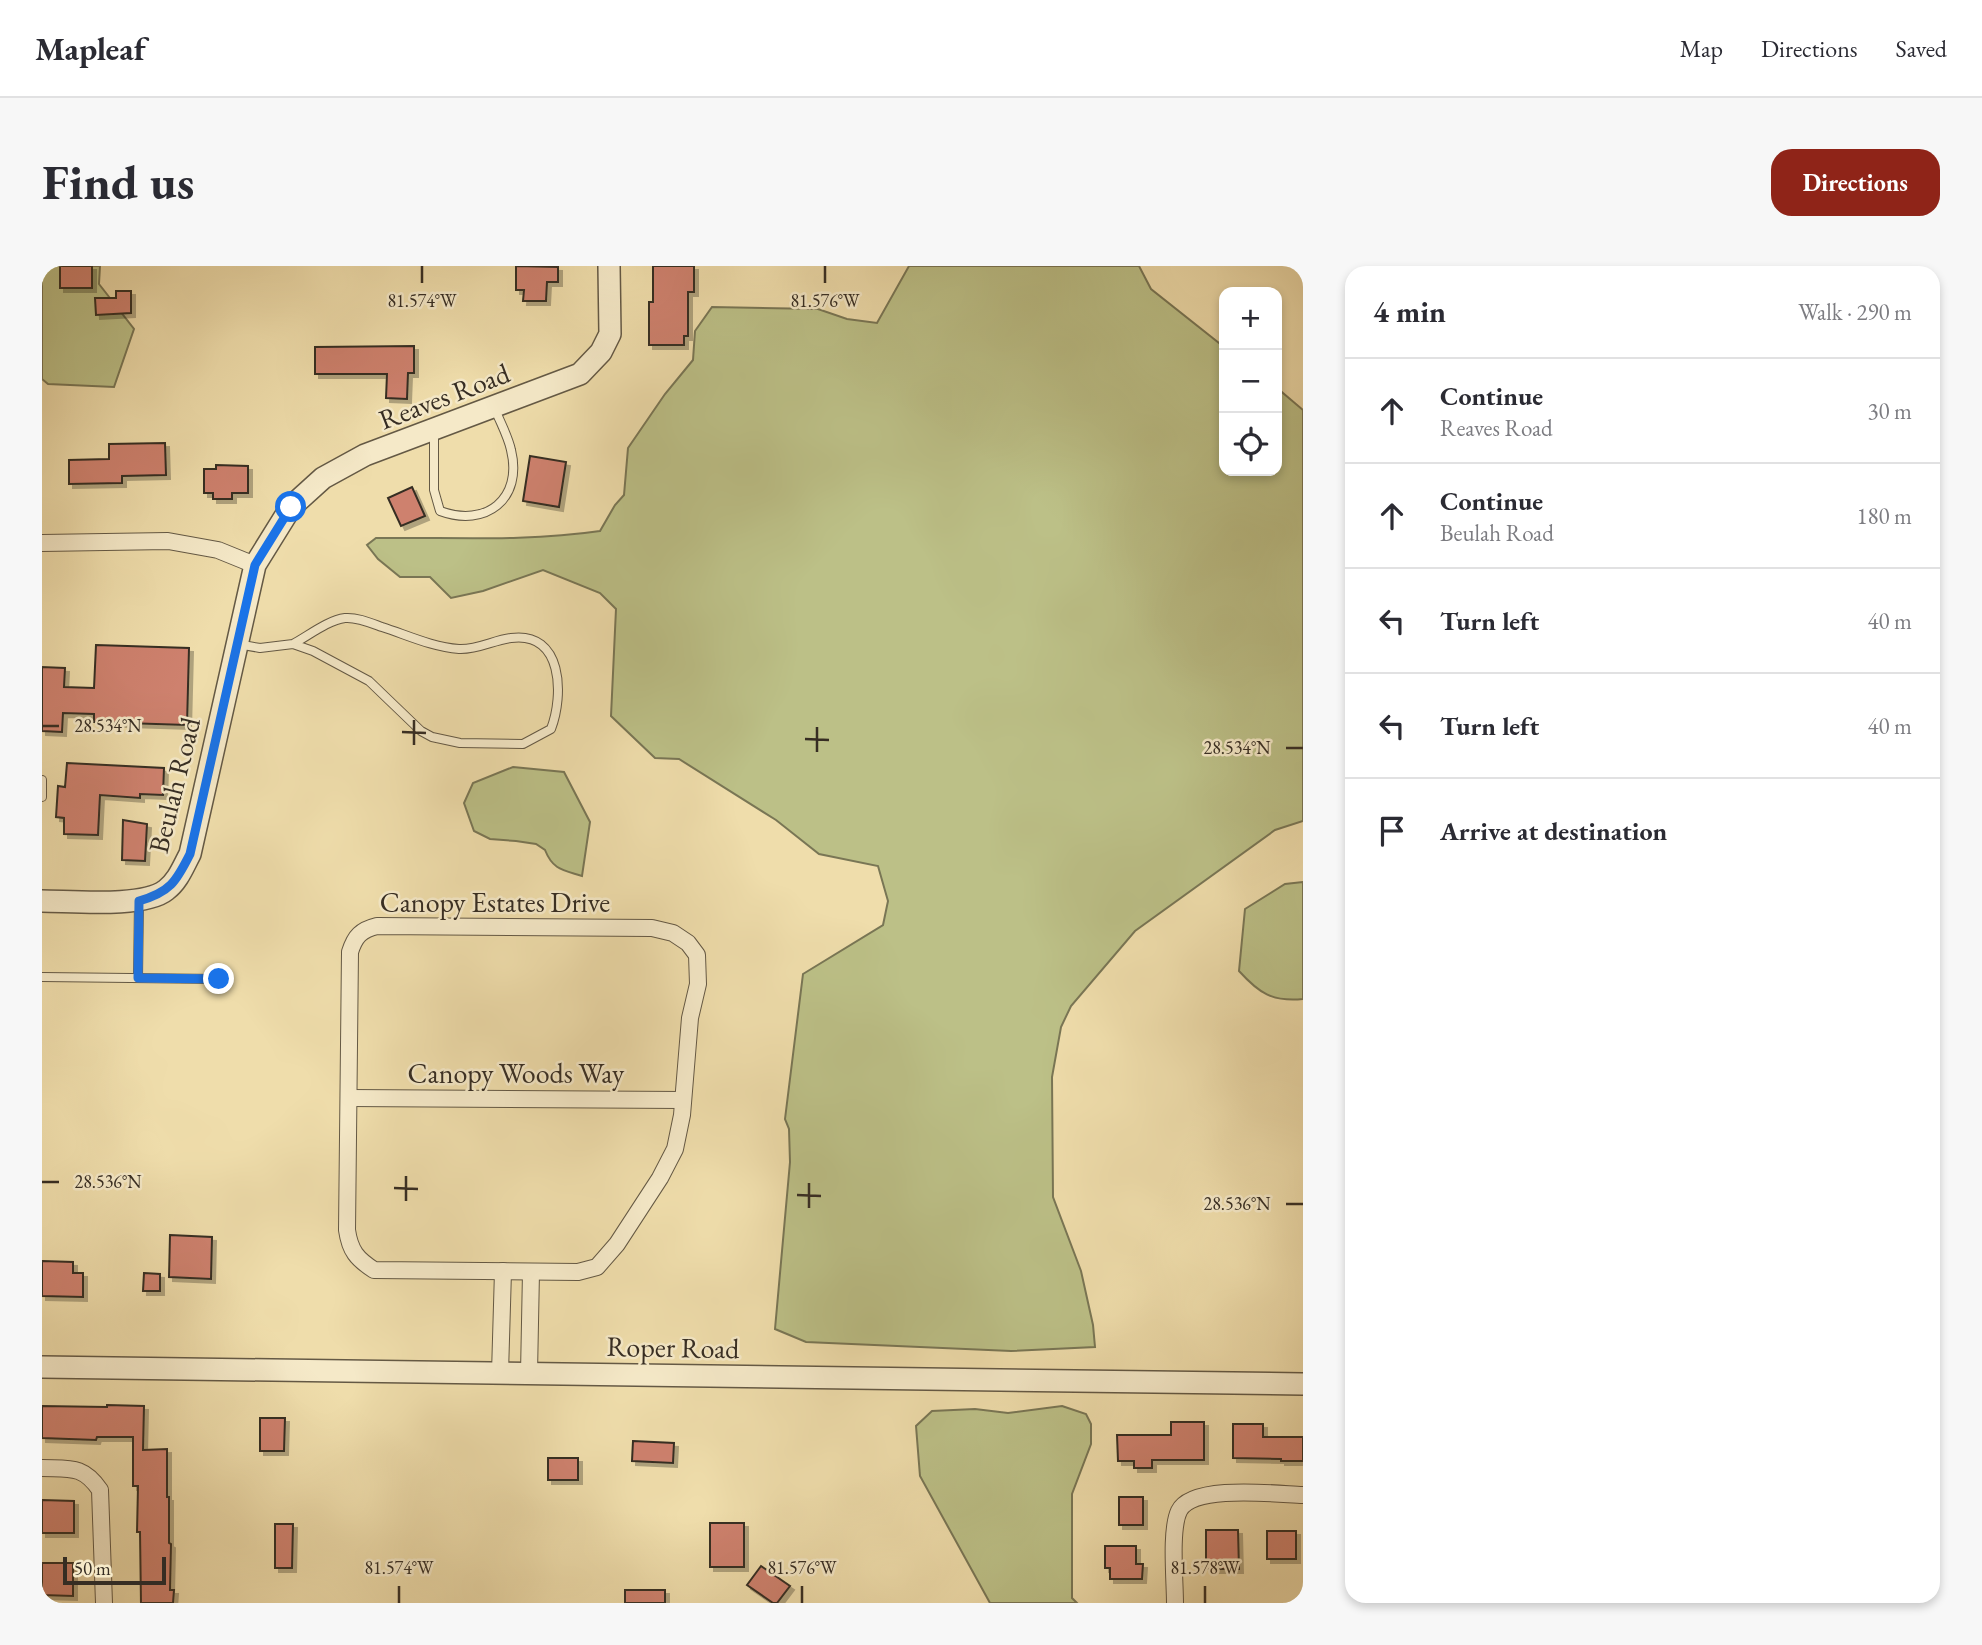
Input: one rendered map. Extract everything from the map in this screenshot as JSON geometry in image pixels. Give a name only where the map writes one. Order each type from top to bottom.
[{"type":"street","name":"Reaves Road","points":[[255,565],[291,507],[323,478],[365,455],[580,374],[601,352],[610,334],[609,266]]},
{"type":"street","points":[[42,542],[168,541],[218,550],[255,565]]},
{"type":"street","name":"Beulah Road","points":[[42,901],[139,901],[164,892],[177,880],[190,854],[255,565]]},
{"type":"street","name":"Canopy Estates Drive","points":[[377,926],[652,928],[673,933],[688,943],[697,955],[698,984],[690,1018],[683,1100],[675,1149],[660,1178],[617,1244],[597,1267],[578,1272],[374,1270],[359,1261],[349,1247],[347,1230],[349,1098],[350,952],[355,938],[365,929],[377,926]]},
{"type":"street","name":"Canopy Woods Way","points":[[349,1098],[683,1100]]},
{"type":"street","points":[[500,1373],[503,1271]]},
{"type":"street","points":[[529,1373],[531,1272]]},
{"type":"street","name":"Roper Road","points":[[42,1367],[1303,1384]]},
{"type":"street","points":[[42,1468],[71,1469],[90,1476],[100,1490],[104,1603]]},
{"type":"street","points":[[1175,1603],[1175,1529],[1179,1510],[1191,1498],[1215,1494],[1303,1495]]},
{"type":"lane","points":[[433,430],[434,490],[440,511],[453,516],[467,516],[495,509],[507,497],[513,479],[512,451],[494,407]]},
{"type":"lane","points":[[237,644],[260,648],[293,644],[346,618],[366,621],[432,644],[461,649],[512,638],[533,639],[548,651],[556,665],[557,713],[551,729],[523,744],[460,743],[432,737],[421,731],[369,681],[313,651],[293,644]]},
{"type":"lane","points":[[42,780],[42,797]]},
{"type":"lane","points":[[138,978],[139,901]]},
{"type":"lane","points":[[42,977],[219,979]]},
{"type":"green space","points":[[42,266],[100,266],[99,284],[134,329],[114,387],[48,384],[42,379]]},
{"type":"green space","points":[[909,266],[1139,266],[1151,289],[1219,343],[1219,476],[1282,476],[1282,392],[1303,410],[1303,821],[1275,830],[1135,931],[1071,1006],[1061,1027],[1052,1077],[1053,1197],[1081,1271],[1095,1347],[1011,1351],[806,1342],[775,1329],[790,1162],[789,1129],[785,1119],[803,974],[883,925],[888,901],[878,866],[819,854],[776,820],[679,759],[655,758],[611,716],[616,609],[600,593],[543,570],[483,591],[451,598],[430,577],[400,577],[378,559],[367,545],[376,538],[516,538],[600,531],[624,495],[628,448],[665,394],[693,360],[695,331],[712,307],[818,309],[847,319],[877,323]]},
{"type":"green space","points":[[513,767],[564,772],[590,822],[582,876],[555,865],[545,850],[536,844],[490,839],[474,831],[464,803],[473,783]]},
{"type":"green space","points":[[1303,882],[1303,999],[1283,999],[1260,990],[1239,971],[1245,909],[1285,884]]},
{"type":"green space","points":[[1062,1406],[1086,1414],[1091,1424],[1091,1444],[1072,1494],[1072,1598],[1077,1603],[990,1603],[920,1476],[916,1426],[932,1411],[975,1409],[1008,1413]]},
{"type":"building","points":[[60,266],[92,266],[92,288],[60,288]]},
{"type":"building","points":[[516,266],[558,267],[558,282],[547,282],[546,301],[523,301],[524,290],[516,290]]},
{"type":"building","points":[[653,266],[694,266],[694,292],[688,292],[688,336],[684,336],[684,345],[649,345],[649,302],[653,302]]},
{"type":"building","points":[[116,291],[131,291],[131,313],[96,315],[95,298],[116,298]]},
{"type":"building","points":[[414,346],[414,373],[408,373],[407,399],[386,398],[387,374],[315,374],[315,347]]},
{"type":"building","points":[[165,443],[166,475],[122,476],[122,483],[69,484],[69,460],[109,459],[109,444]]},
{"type":"building","points":[[530,456],[566,462],[559,507],[523,501]]},
{"type":"building","points":[[216,465],[248,466],[248,493],[232,493],[232,499],[213,499],[213,493],[204,493],[204,469],[216,469]]},
{"type":"building","points":[[412,487],[425,516],[401,526],[388,498]]},
{"type":"building","points":[[96,645],[189,648],[187,725],[94,722],[94,714],[63,713],[62,732],[42,731],[42,667],[65,668],[64,687],[94,688]]},
{"type":"building","points":[[67,763],[164,768],[163,795],[140,794],[140,798],[100,795],[98,835],[64,834],[64,818],[56,817],[58,786],[65,787]]},
{"type":"building","points":[[123,820],[147,824],[145,861],[122,860]]},
{"type":"building","points":[[170,1235],[212,1237],[211,1279],[169,1277]]},
{"type":"building","points":[[42,1261],[73,1262],[73,1273],[83,1273],[83,1297],[42,1296]]},
{"type":"building","points":[[144,1273],[160,1274],[160,1291],[143,1291]]},
{"type":"building","points":[[42,1406],[144,1406],[143,1450],[167,1449],[170,1590],[174,1590],[173,1603],[141,1603],[140,1532],[137,1532],[138,1486],[133,1486],[133,1437],[97,1437],[96,1440],[42,1438]]},
{"type":"building","points":[[260,1418],[285,1418],[284,1451],[260,1451]]},
{"type":"building","points":[[1171,1422],[1204,1422],[1204,1460],[1152,1460],[1152,1468],[1134,1468],[1134,1461],[1118,1461],[1117,1435],[1171,1435]]},
{"type":"building","points":[[1233,1424],[1263,1424],[1263,1437],[1303,1437],[1303,1461],[1233,1458]]},
{"type":"building","points":[[633,1441],[674,1443],[673,1463],[632,1461]]},
{"type":"building","points":[[548,1458],[578,1458],[578,1480],[548,1480]]},
{"type":"building","points":[[1119,1497],[1143,1497],[1143,1525],[1119,1525]]},
{"type":"building","points":[[42,1500],[74,1501],[74,1533],[42,1533]]},
{"type":"building","points":[[710,1523],[744,1523],[744,1567],[710,1567]]},
{"type":"building","points":[[275,1524],[293,1524],[292,1568],[275,1568]]},
{"type":"building","points":[[1206,1530],[1238,1530],[1239,1569],[1206,1569]]},
{"type":"building","points":[[1267,1531],[1296,1531],[1296,1559],[1267,1559]]},
{"type":"building","points":[[1105,1546],[1136,1546],[1136,1564],[1143,1564],[1142,1579],[1110,1579],[1110,1568],[1105,1568]]},
{"type":"building","points":[[42,1563],[73,1563],[73,1596],[42,1595]]},
{"type":"building","points":[[761,1566],[790,1586],[777,1603],[747,1585]]},
{"type":"building","points":[[625,1590],[665,1590],[665,1603],[625,1603]]},
{"type":"route","points":[[219,979],[138,978],[139,901],[164,892],[177,880],[190,854],[255,565],[291,507]]}]
